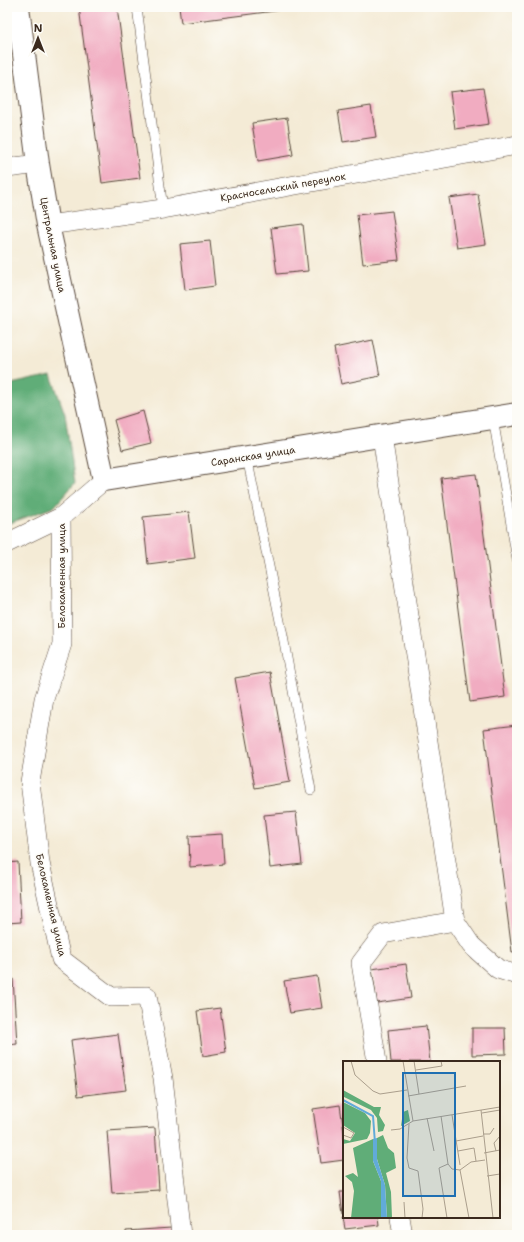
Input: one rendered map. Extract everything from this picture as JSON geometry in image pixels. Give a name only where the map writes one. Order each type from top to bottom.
[{"type":"street","name":"Центральная улица","points":[[18,7],[38,164],[48,225],[104,480]]},
{"type":"street","name":"Красносельский переулок","points":[[48,225],[162,209],[517,145]]},
{"type":"street","points":[[7,168],[38,164]]},
{"type":"street","name":"Саранская улица","points":[[104,480],[517,414]]},
{"type":"street","points":[[382,436],[400,567],[455,921],[471,944],[498,969],[517,975]]},
{"type":"street","points":[[7,543],[61,518],[104,480]]},
{"type":"street","name":"Белокаменная улица","points":[[61,518],[62,644],[44,699],[30,782],[40,863],[61,959],[111,997],[146,996],[163,1078],[182,1235]]},
{"type":"street","points":[[377,1061],[361,963],[383,934],[455,921]]},
{"type":"street","points":[[400,1218],[403,1235]]},
{"type":"lane","points":[[137,7],[162,209]]},
{"type":"lane","points":[[493,418],[517,560]]},
{"type":"lane","points":[[247,457],[283,636],[311,790]]},
{"type":"green space","points":[[51,375],[65,414],[75,483],[54,507],[7,524],[7,385]]},
{"type":"building","points":[[79,7],[117,7],[140,178],[102,183]]},
{"type":"building","points":[[179,7],[298,7],[298,8],[181,23]]},
{"type":"building","points":[[483,88],[489,124],[455,129],[450,92]]},
{"type":"building","points":[[371,106],[376,137],[343,142],[338,111]]},
{"type":"building","points":[[287,118],[293,155],[258,161],[252,123]]},
{"type":"building","points":[[478,194],[486,244],[457,248],[449,198]]},
{"type":"building","points":[[392,211],[399,260],[363,264],[357,215]]},
{"type":"building","points":[[303,224],[308,271],[277,274],[271,228]]},
{"type":"building","points":[[210,241],[215,286],[185,290],[180,244]]},
{"type":"building","points":[[373,340],[380,376],[341,384],[334,348]]},
{"type":"building","points":[[143,411],[151,443],[122,450],[114,420]]},
{"type":"building","points":[[476,474],[505,697],[470,702],[441,478]]},
{"type":"building","points":[[189,512],[195,558],[148,564],[143,517]]},
{"type":"building","points":[[270,672],[290,782],[255,788],[235,678]]},
{"type":"building","points":[[517,725],[517,951],[512,952],[484,729]]},
{"type":"building","points":[[296,812],[302,864],[270,868],[264,815]]},
{"type":"building","points":[[222,834],[224,864],[190,867],[189,836]]},
{"type":"building","points":[[18,862],[21,922],[7,923],[7,863]]},
{"type":"building","points":[[406,964],[411,998],[377,1003],[372,969]]},
{"type":"building","points":[[317,976],[322,1008],[290,1013],[284,981]]},
{"type":"building","points":[[13,978],[17,1044],[7,1045],[7,979]]},
{"type":"building","points":[[220,1008],[226,1052],[203,1056],[197,1011]]},
{"type":"building","points":[[426,1026],[430,1061],[391,1061],[388,1030]]},
{"type":"building","points":[[472,1028],[505,1028],[506,1054],[472,1055]]},
{"type":"building","points":[[118,1034],[126,1090],[78,1096],[71,1040]]},
{"type":"building","points":[[340,1105],[343,1126],[343,1160],[321,1163],[313,1109]]},
{"type":"building","points":[[155,1128],[159,1190],[112,1193],[107,1131]]},
{"type":"building","points":[[340,1192],[343,1192],[343,1214]]},
{"type":"building","points":[[343,1218],[378,1218],[379,1225],[345,1229]]},
{"type":"building","points":[[171,1228],[172,1235],[126,1235],[126,1231]]}]
